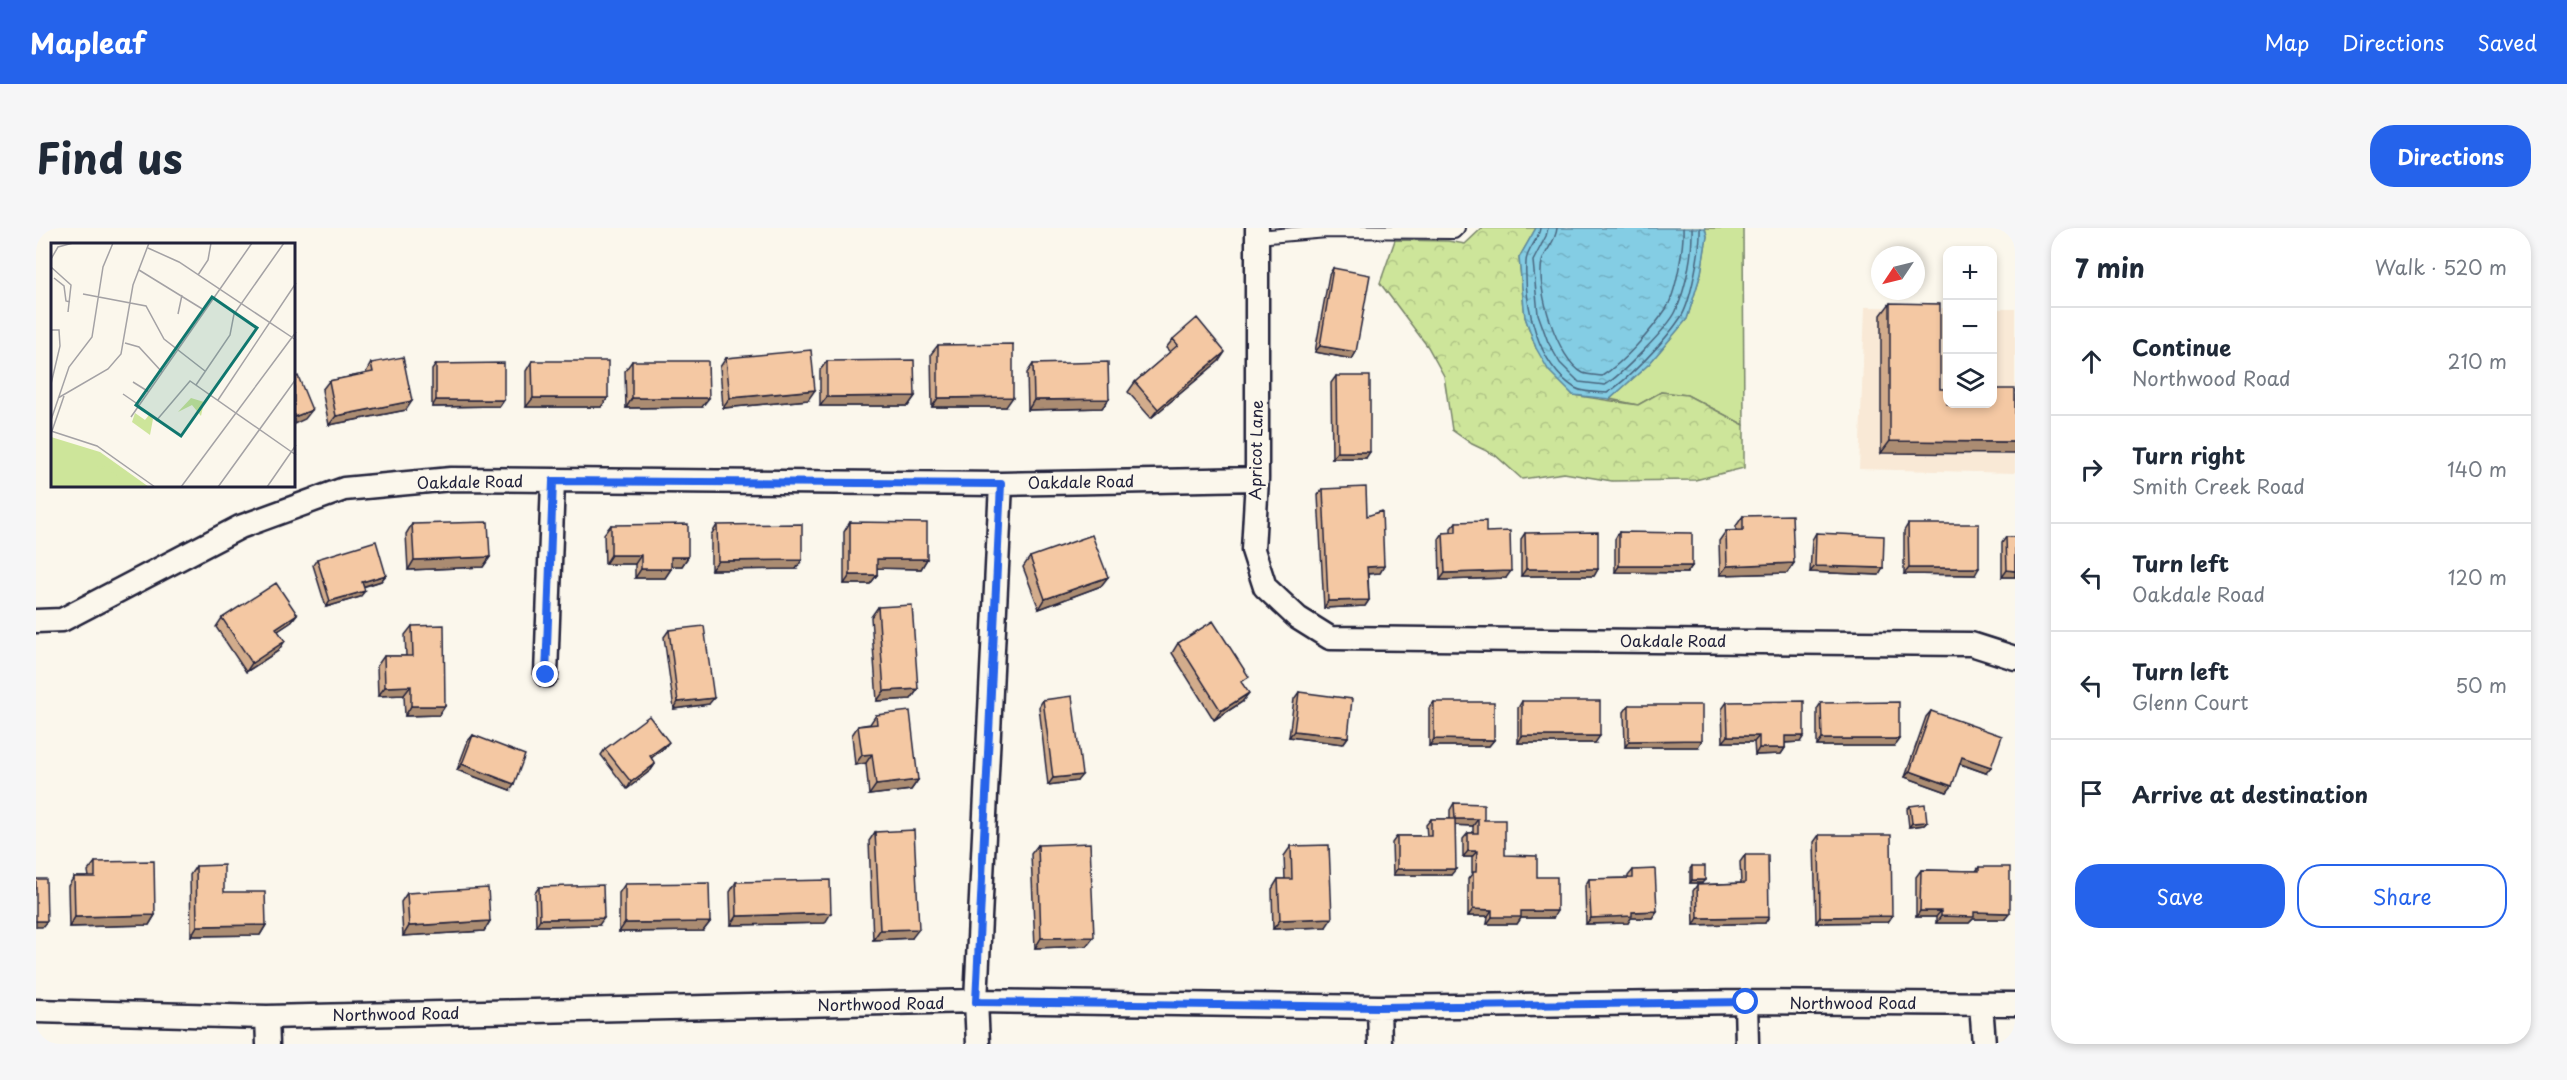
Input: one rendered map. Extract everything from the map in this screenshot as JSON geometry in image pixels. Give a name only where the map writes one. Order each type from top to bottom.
[{"type":"street","name":"Apricot Lane","points":[[1257,232],[1257,479],[1253,550],[1265,587],[1298,618],[1330,639]]},
{"type":"street","name":"Oakdale Road","points":[[36,621],[62,620],[240,527],[344,489],[451,479],[1001,484],[1257,479]]},
{"type":"street","points":[[546,675],[553,481]]},
{"type":"street","points":[[978,1044],[976,1002],[1001,484]]},
{"type":"street","name":"Oakdale Road","points":[[1330,639],[1971,644],[2015,658]]},
{"type":"street","name":"Northwood Road","points":[[36,1011],[267,1017],[976,1002],[1379,1007],[1746,1002],[2015,1004]]},
{"type":"street","points":[[1746,1002],[1747,1044]]},
{"type":"street","points":[[1981,1004],[1984,1044]]},
{"type":"street","points":[[1379,1007],[1380,1044]]},
{"type":"street","points":[[267,1017],[268,1044]]},
{"type":"lane","points":[[1257,232],[1454,232],[1458,228]]},
{"type":"shaded area","points":[[1865,307],[1943,308],[1943,408],[1997,408],[1997,309],[2015,309],[2015,473],[1859,469]]},
{"type":"green space","points":[[1482,228],[1536,228],[1519,258],[1525,317],[1536,348],[1573,395],[1638,405],[1661,392],[1687,395],[1744,425],[1744,468],[1695,480],[1612,481],[1564,473],[1522,479],[1495,455],[1472,444],[1452,430],[1444,376],[1428,347],[1380,283],[1395,240],[1448,241],[1465,244]]},
{"type":"green space","points":[[1705,228],[1743,228],[1744,425],[1687,395],[1661,392],[1638,405],[1610,399],[1649,364],[1687,319],[1701,273],[1707,236]]},
{"type":"water","points":[[1536,228],[1705,228],[1707,236],[1701,273],[1687,319],[1649,364],[1610,399],[1573,395],[1549,371],[1536,348],[1525,317],[1519,258]]},
{"type":"building","points":[[1333,268],[1370,275],[1356,352],[1320,346]]},
{"type":"building","points":[[1890,303],[1940,304],[1940,389],[1943,389],[1943,408],[1997,408],[1997,389],[2015,389],[2015,442],[1890,441]]},
{"type":"building","points":[[1197,318],[1225,352],[1158,409],[1135,382],[1178,345],[1173,339]]},
{"type":"building","points":[[1013,344],[1013,397],[938,398],[938,345]]},
{"type":"building","points":[[811,350],[815,390],[730,398],[726,358]]},
{"type":"building","points":[[403,357],[412,401],[336,416],[329,381],[373,372],[371,363]]},
{"type":"building","points":[[914,360],[915,396],[827,397],[827,361]]},
{"type":"building","points":[[532,361],[608,361],[608,398],[533,398]]},
{"type":"building","points":[[632,361],[708,361],[709,398],[632,398]]},
{"type":"building","points":[[1108,362],[1109,399],[1034,400],[1033,364]]},
{"type":"building","points":[[504,363],[504,400],[436,400],[436,364]]},
{"type":"building","points":[[298,376],[312,410],[296,416],[296,377]]},
{"type":"building","points":[[1336,376],[1370,376],[1370,452],[1337,452]]},
{"type":"building","points":[[1366,487],[1367,516],[1382,511],[1384,566],[1367,567],[1369,600],[1328,601],[1323,489]]},
{"type":"building","points":[[1792,515],[1794,563],[1727,566],[1726,531],[1743,530],[1743,516]]},
{"type":"building","points":[[1486,521],[1486,532],[1510,531],[1511,571],[1445,573],[1443,533],[1456,532],[1456,522]]},
{"type":"building","points":[[488,522],[490,557],[414,560],[412,524]]},
{"type":"building","points":[[850,522],[927,523],[927,559],[877,559],[877,575],[850,575]]},
{"type":"building","points":[[688,524],[688,557],[671,557],[671,569],[641,569],[641,555],[611,555],[611,525]]},
{"type":"building","points":[[802,524],[802,560],[718,561],[717,525]]},
{"type":"building","points":[[1908,524],[1979,524],[1979,568],[1909,568]]},
{"type":"building","points":[[1598,532],[1598,569],[1526,569],[1525,533]]},
{"type":"building","points":[[1619,532],[1692,533],[1692,566],[1619,566]]},
{"type":"building","points":[[1816,533],[1884,536],[1883,568],[1815,566]]},
{"type":"building","points":[[1092,535],[1108,577],[1045,599],[1030,557]]},
{"type":"building","points":[[2006,537],[2015,537],[2015,571],[2007,570]]},
{"type":"building","points":[[376,541],[386,575],[362,582],[365,591],[330,601],[317,559]]},
{"type":"building","points":[[276,583],[297,614],[276,628],[285,641],[252,663],[222,618]]},
{"type":"building","points":[[912,605],[918,689],[884,691],[878,607]]},
{"type":"building","points":[[1213,621],[1249,677],[1241,682],[1249,693],[1221,711],[1178,643]]},
{"type":"building","points":[[444,625],[445,706],[411,706],[411,686],[385,687],[384,656],[413,656],[412,626]]},
{"type":"building","points":[[704,626],[714,698],[678,702],[669,630]]},
{"type":"building","points":[[1299,692],[1352,699],[1348,737],[1294,731]]},
{"type":"building","points":[[1072,696],[1082,775],[1053,778],[1043,700]]},
{"type":"building","points":[[1522,701],[1600,701],[1600,736],[1522,736]]},
{"type":"building","points":[[1804,701],[1804,736],[1785,736],[1785,748],[1759,748],[1759,736],[1728,736],[1727,702]]},
{"type":"building","points":[[1434,702],[1494,702],[1494,740],[1434,739]]},
{"type":"building","points":[[1899,702],[1899,739],[1822,739],[1821,703]]},
{"type":"building","points":[[1629,705],[1702,705],[1702,740],[1629,741]]},
{"type":"building","points":[[910,711],[918,780],[876,785],[872,754],[862,755],[858,726],[877,724],[876,715]]},
{"type":"building","points":[[1931,711],[2002,736],[1991,767],[1962,757],[1952,786],[1910,771]]},
{"type":"building","points":[[649,716],[669,742],[650,756],[655,764],[631,782],[605,749]]},
{"type":"building","points":[[473,735],[525,755],[514,784],[462,764]]},
{"type":"building","points":[[1454,803],[1484,804],[1484,820],[1505,820],[1505,855],[1537,856],[1537,877],[1557,877],[1557,911],[1521,911],[1521,917],[1492,917],[1492,910],[1473,909],[1473,872],[1476,872],[1477,851],[1468,851],[1468,833],[1478,833],[1478,819],[1455,819]]},
{"type":"building","points":[[1925,804],[1927,822],[1912,823],[1910,806]]},
{"type":"building","points":[[1431,819],[1455,819],[1456,869],[1397,869],[1397,836],[1431,836]]},
{"type":"building","points":[[914,830],[919,929],[880,930],[875,832]]},
{"type":"building","points":[[1819,835],[1891,835],[1892,916],[1820,917]]},
{"type":"building","points":[[1090,843],[1094,937],[1041,938],[1038,845]]},
{"type":"building","points":[[1329,845],[1332,918],[1280,920],[1278,879],[1292,879],[1291,846]]},
{"type":"building","points":[[1745,855],[1768,855],[1769,917],[1698,918],[1697,885],[1745,883]]},
{"type":"building","points":[[154,861],[155,915],[75,917],[74,877],[95,877],[95,862]]},
{"type":"building","points":[[224,865],[224,892],[265,892],[266,925],[197,926],[196,866]]},
{"type":"building","points":[[1692,866],[1705,866],[1705,880],[1692,880]]},
{"type":"building","points":[[1979,867],[2010,867],[2010,913],[1974,912],[1974,917],[1941,916],[1941,911],[1920,911],[1921,870],[1979,871]]},
{"type":"building","points":[[1655,869],[1657,911],[1632,912],[1632,916],[1591,918],[1589,879],[1633,878],[1633,870]]},
{"type":"building","points":[[36,879],[46,879],[47,921],[36,921]]},
{"type":"building","points":[[830,880],[831,913],[737,916],[736,882]]},
{"type":"building","points":[[709,883],[710,922],[625,923],[625,884]]},
{"type":"building","points":[[603,885],[604,918],[540,919],[539,887]]},
{"type":"building","points":[[488,888],[490,921],[409,926],[407,893]]},
{"type":"route","points":[[546,675],[553,481],[1001,484],[976,1002],[1379,1007],[1746,1002]]}]
